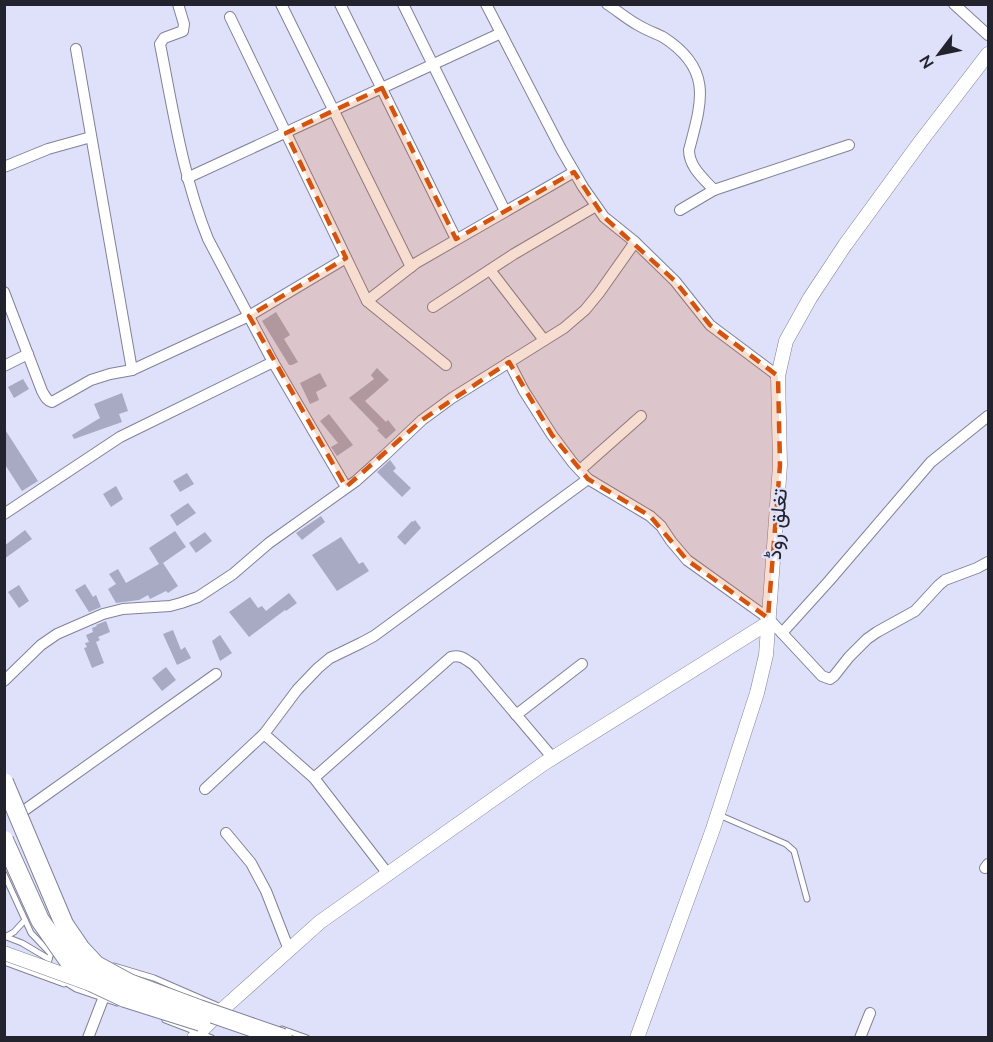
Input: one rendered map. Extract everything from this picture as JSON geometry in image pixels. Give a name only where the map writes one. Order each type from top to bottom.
[{"type":"main road","points":[[7,781],[64,924],[81,949],[96,965],[129,983],[199,1009],[279,1032]]},
{"type":"main road","points":[[4,840],[40,920],[68,960],[105,994],[125,998],[245,1038]]},
{"type":"street","points":[[178,4],[183,31],[164,38],[160,44],[187,178],[201,222],[273,362],[346,487]]},
{"type":"street","points":[[281,4],[411,267]]},
{"type":"street","points":[[340,4],[456,239]]},
{"type":"street","points":[[403,4],[504,211]]},
{"type":"street","points":[[486,4],[574,172],[604,217],[675,281],[710,325],[778,376]]},
{"type":"street","points":[[607,4],[682,51],[694,67],[701,89],[700,112],[689,156],[698,172],[714,190]]},
{"type":"street","points":[[954,4],[988,35]]},
{"type":"street","points":[[230,17],[367,301],[446,365]]},
{"type":"street","points":[[187,178],[501,33]]},
{"type":"street","points":[[76,49],[132,370]]},
{"type":"street","name":"تغلق روڈ","points":[[638,1038],[718,814],[757,693],[766,655],[780,465],[778,376],[786,341],[845,245],[988,54]]},
{"type":"street","points":[[4,167],[48,149],[91,137]]},
{"type":"street","points":[[680,210],[714,190],[849,145]]},
{"type":"street","points":[[367,301],[411,267],[574,172]]},
{"type":"street","points":[[433,307],[596,206]]},
{"type":"street","points":[[4,681],[41,645],[57,634],[103,614],[123,609],[170,606],[198,597],[232,574],[269,543],[346,487],[422,420],[452,398],[564,328],[585,310],[634,242]]},
{"type":"street","points":[[4,292],[45,397],[52,402],[92,380],[132,370],[249,316],[346,258]]},
{"type":"street","points":[[490,270],[544,340]]},
{"type":"street","points":[[4,366],[28,354]]},
{"type":"street","points":[[4,514],[120,437],[273,362]]},
{"type":"street","points":[[509,362],[535,409],[559,444],[588,479],[650,516],[661,526],[687,560],[768,620],[822,676],[830,679],[834,676],[867,639],[915,611],[939,585],[988,562]]},
{"type":"street","points":[[580,470],[641,416]]},
{"type":"street","points":[[782,633],[931,462],[988,416]]},
{"type":"street","points":[[205,789],[264,734],[297,690],[330,658],[374,636],[588,479]]},
{"type":"street","points":[[201,1036],[320,922],[552,757],[768,620]]},
{"type":"street","points":[[314,778],[451,657],[460,656],[474,665],[552,757]]},
{"type":"street","points":[[516,715],[582,664]]},
{"type":"street","points":[[22,812],[216,674]]},
{"type":"street","points":[[264,734],[314,778],[388,874]]},
{"type":"street","points":[[226,833],[251,863],[261,881],[289,950]]},
{"type":"street","points":[[4,953],[105,994],[88,1038]]},
{"type":"street","points":[[860,1038],[870,1013]]},
{"type":"lane","points":[[7,781],[22,812],[63,917],[71,945],[81,954],[83,963],[76,976],[59,978]]},
{"type":"lane","points":[[718,814],[786,844],[794,851],[807,899]]},
{"type":"lane","points":[[4,874],[31,933],[50,956]]},
{"type":"lane","points":[[5,937],[14,932],[25,920]]},
{"type":"lane","points":[[5,937],[50,956]]},
{"type":"lane","points":[[62,945],[56,947],[50,956],[50,970],[76,989]]},
{"type":"lane","points":[[4,962],[76,989],[105,994],[137,1008]]},
{"type":"lane","points":[[83,963],[124,968],[154,978],[229,1010]]},
{"type":"lane","points":[[157,1017],[201,1036]]},
{"type":"lane","points":[[279,1032],[307,1038]]},
{"type":"highlighted area","points":[[382,88],[456,239],[574,172],[604,217],[675,281],[710,325],[778,376],[780,465],[768,618],[687,560],[650,516],[588,479],[552,435],[509,362],[422,420],[346,487],[249,316],[346,258],[286,133]]},
{"type":"building","points":[[276,312],[290,335],[284,339],[298,362],[292,365],[289,365],[262,321]]},
{"type":"building","points":[[377,368],[389,380],[365,401],[386,422],[388,420],[396,430],[386,439],[349,398],[374,379],[371,375]]},
{"type":"building","points":[[320,373],[327,386],[316,392],[319,400],[310,404],[300,383]]},
{"type":"building","points":[[23,379],[29,389],[14,398],[8,387]]},
{"type":"building","points":[[122,393],[128,411],[119,414],[122,422],[74,439],[72,435],[100,418],[94,404]]},
{"type":"building","points":[[329,414],[353,445],[337,456],[331,447],[338,443],[320,421]]},
{"type":"building","points":[[4,428],[38,481],[22,491],[4,463]]},
{"type":"building","points":[[390,460],[396,468],[393,471],[411,488],[402,497],[377,472]]},
{"type":"building","points":[[187,473],[194,484],[180,492],[173,481]]},
{"type":"building","points":[[116,486],[123,499],[111,507],[103,494]]},
{"type":"building","points":[[188,503],[196,513],[177,526],[170,515]]},
{"type":"building","points":[[321,516],[325,522],[302,540],[296,533]]},
{"type":"building","points":[[415,520],[421,528],[405,545],[397,537]]},
{"type":"building","points":[[25,530],[32,539],[4,559],[4,546]]},
{"type":"building","points":[[175,531],[186,547],[163,563],[178,586],[168,593],[166,591],[150,599],[148,595],[139,600],[116,603],[108,589],[116,584],[109,574],[118,569],[126,583],[159,564],[149,548]]},
{"type":"building","points":[[205,532],[212,541],[196,553],[189,543]]},
{"type":"building","points":[[341,537],[359,564],[363,562],[369,571],[337,591],[312,555]]},
{"type":"building","points":[[85,584],[93,597],[96,595],[101,607],[89,612],[75,590]]},
{"type":"building","points":[[19,585],[29,601],[19,608],[8,592]]},
{"type":"building","points":[[289,593],[297,603],[249,637],[229,612],[250,597],[258,608],[262,606],[266,611]]},
{"type":"building","points":[[106,621],[110,632],[98,637],[100,640],[96,642],[104,663],[92,668],[84,648],[87,647],[85,643],[89,642],[86,635],[93,632],[92,628],[96,625]]},
{"type":"building","points":[[173,630],[181,650],[185,647],[191,658],[177,665],[163,634]]},
{"type":"building","points":[[220,635],[232,653],[220,661],[212,641]]},
{"type":"building","points":[[166,667],[176,680],[162,691],[152,678]]}]
